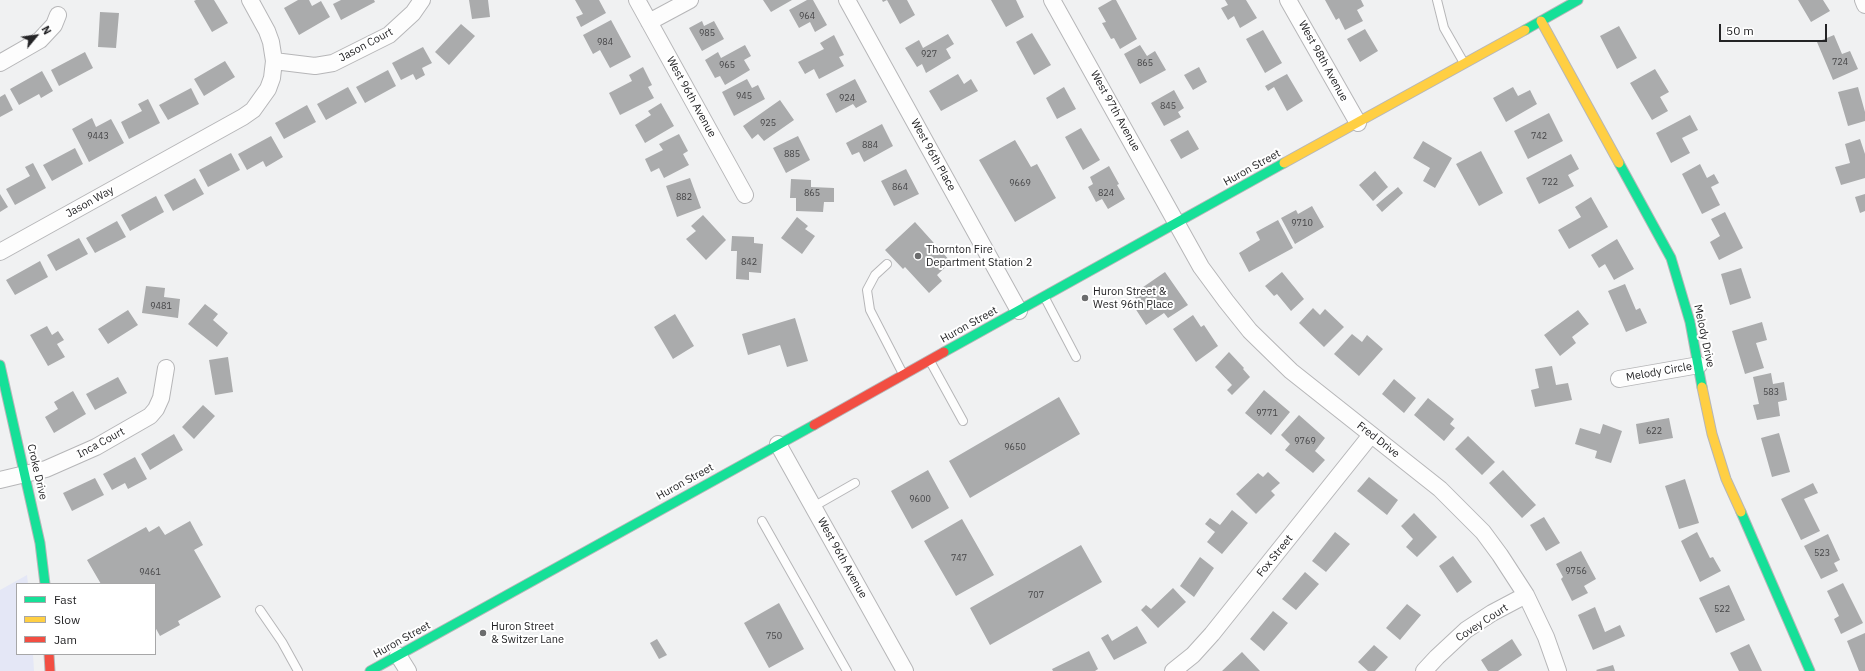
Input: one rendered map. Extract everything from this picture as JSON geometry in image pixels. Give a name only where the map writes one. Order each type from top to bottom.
[{"type":"main road","name":"Huron Street","points":[[370,671],[1578,0]]},
{"type":"main road","name":"Melody Drive","points":[[1541,21],[1671,258],[1690,322],[1712,434],[1726,478],[1810,671]]},
{"type":"main road","name":"Croke Drive","points":[[0,365],[26,475],[40,543],[45,583]]},
{"type":"main road","points":[[49,655],[50,671]]},
{"type":"street","name":"Jason Way","points":[[0,252],[181,152],[253,110],[268,89],[272,78],[274,62],[271,42],[267,31],[250,0]]},
{"type":"street","name":"Jason Court","points":[[274,62],[315,66],[333,63],[389,35],[413,13],[422,0]]},
{"type":"street","name":"West 96th Avenue","points":[[637,0],[744,195]]},
{"type":"street","points":[[649,22],[690,0]]},
{"type":"street","name":"West 96th Place","points":[[847,0],[1020,310]]},
{"type":"street","name":"West 97th Avenue","points":[[1052,0],[1177,223]]},
{"type":"street","name":"West 98th Avenue","points":[[1288,0],[1358,123]]},
{"type":"street","points":[[1862,0],[1865,5]]},
{"type":"street","points":[[0,63],[40,40],[54,25],[58,15]]},
{"type":"street","name":"Fred Drive","points":[[1177,223],[1201,267],[1250,331],[1291,371],[1440,489],[1483,532],[1526,595],[1546,637],[1558,671]]},
{"type":"street","name":"Melody Circle","points":[[1619,379],[1699,365]]},
{"type":"street","name":"Inca Court","points":[[0,480],[46,470],[96,447],[150,416],[156,409],[161,398],[166,368]]},
{"type":"street","name":"Fox Street","points":[[1173,671],[1193,655],[1212,634],[1371,435]]},
{"type":"street","name":"West 96th Avenue","points":[[778,444],[905,671]]},
{"type":"street","name":"Covey Court","points":[[1424,671],[1466,630],[1492,613],[1526,595]]},
{"type":"street","points":[[398,655],[408,671]]},
{"type":"lane","points":[[1437,0],[1444,28],[1464,64]]},
{"type":"lane","points":[[887,264],[875,275],[867,290],[868,297],[870,310],[903,375]]},
{"type":"lane","points":[[1044,297],[1076,357]]},
{"type":"lane","points":[[930,360],[963,421]]},
{"type":"lane","points":[[813,506],[855,483]]},
{"type":"lane","points":[[762,520],[847,671]]},
{"type":"lane","points":[[260,610],[282,642],[298,671]]},
{"type":"shaded area","points":[[27,575],[28,583],[16,583],[16,655],[33,655],[34,671],[0,671],[0,590]]},
{"type":"building","points":[[214,0],[228,23],[212,32],[194,1]]},
{"type":"building","points":[[298,0],[309,0],[312,6],[321,1],[330,17],[299,35],[284,8]]},
{"type":"building","points":[[341,0],[374,0],[375,2],[341,20],[333,4]]},
{"type":"building","points":[[469,0],[488,0],[490,17],[472,19]]},
{"type":"building","points":[[575,0],[599,0],[606,13],[581,27],[576,17],[583,14]]},
{"type":"building","points":[[763,0],[792,0],[771,12]]},
{"type":"building","points":[[807,0],[813,0],[827,25],[815,32],[810,22],[799,28],[789,10]]},
{"type":"building","points":[[887,0],[907,0],[915,15],[900,24]]},
{"type":"building","points":[[991,0],[1016,0],[1024,17],[1006,27]]},
{"type":"building","points":[[1112,0],[1116,0],[1137,39],[1120,49],[1114,38],[1111,39],[1102,23],[1106,22],[1098,8]]},
{"type":"building","points":[[1225,0],[1246,0],[1257,18],[1240,28],[1234,16],[1228,20],[1221,8],[1228,5]]},
{"type":"building","points":[[1325,0],[1361,0],[1364,6],[1357,10],[1363,21],[1345,30],[1339,18],[1336,20]]},
{"type":"building","points":[[1798,0],[1823,0],[1830,11],[1811,22]]},
{"type":"building","points":[[100,12],[119,13],[116,48],[98,47]]},
{"type":"building","points":[[611,20],[631,57],[610,68],[600,50],[593,54],[583,35]]},
{"type":"building","points":[[702,21],[704,26],[714,21],[724,39],[702,51],[689,28]]},
{"type":"building","points":[[461,24],[475,36],[449,65],[435,52]]},
{"type":"building","points":[[1619,26],[1637,58],[1617,69],[1600,36]]},
{"type":"building","points":[[1365,29],[1378,51],[1360,62],[1347,39]]},
{"type":"building","points":[[1263,30],[1282,63],[1265,73],[1246,39]]},
{"type":"building","points":[[1032,33],[1051,65],[1034,75],[1016,42]]},
{"type":"building","points":[[948,34],[954,44],[946,49],[951,58],[926,73],[922,64],[917,67],[905,48],[919,40],[923,48]]},
{"type":"building","points":[[834,35],[844,55],[839,57],[844,66],[819,79],[814,69],[805,74],[798,62],[824,49],[820,43]]},
{"type":"building","points":[[1834,35],[1842,54],[1850,51],[1858,69],[1833,80],[1817,42]]},
{"type":"building","points":[[745,45],[751,56],[744,60],[750,70],[725,85],[720,76],[715,78],[705,60],[718,52],[721,58]]},
{"type":"building","points":[[1140,45],[1147,56],[1155,51],[1166,70],[1140,84],[1124,54]]},
{"type":"building","points":[[423,47],[432,63],[422,68],[425,75],[416,80],[413,74],[401,80],[392,63]]},
{"type":"building","points":[[85,52],[93,68],[59,86],[51,70]]},
{"type":"building","points":[[225,61],[235,77],[204,96],[194,79]]},
{"type":"building","points":[[643,67],[652,85],[648,87],[654,98],[620,115],[609,93],[632,81],[629,75]]},
{"type":"building","points":[[1199,67],[1207,82],[1193,90],[1184,75]]},
{"type":"building","points":[[1655,69],[1669,92],[1660,97],[1668,111],[1652,120],[1630,83]]},
{"type":"building","points":[[388,70],[396,86],[365,103],[356,87]]},
{"type":"building","points":[[42,71],[53,91],[41,98],[39,94],[19,105],[10,89]]},
{"type":"building","points":[[958,74],[964,84],[971,79],[978,91],[941,111],[929,91]]},
{"type":"building","points":[[1287,74],[1303,101],[1287,111],[1274,87],[1268,91],[1265,86]]},
{"type":"building","points":[[747,79],[752,88],[758,85],[765,99],[734,116],[722,92]]},
{"type":"building","points":[[855,79],[867,102],[856,108],[853,104],[836,113],[826,94]]},
{"type":"building","points":[[348,87],[357,103],[326,120],[317,104]]},
{"type":"building","points":[[1064,87],[1076,109],[1057,119],[1046,98]]},
{"type":"building","points":[[1513,87],[1518,96],[1530,90],[1537,104],[1506,122],[1493,98]]},
{"type":"building","points":[[1858,87],[1865,112],[1865,121],[1848,126],[1838,92]]},
{"type":"building","points":[[191,88],[199,104],[168,120],[159,105]]},
{"type":"building","points":[[1174,90],[1184,108],[1178,112],[1181,117],[1164,126],[1151,103]]},
{"type":"building","points":[[5,94],[13,110],[0,117],[0,97]]},
{"type":"building","points":[[148,99],[160,123],[129,139],[121,122],[142,111],[138,104]]},
{"type":"building","points":[[780,100],[794,120],[764,141],[758,134],[752,139],[743,126]]},
{"type":"building","points":[[661,103],[674,126],[645,143],[635,125],[651,115],[648,111]]},
{"type":"building","points":[[307,105],[316,122],[284,139],[275,123]]},
{"type":"building","points":[[1549,113],[1563,141],[1528,159],[1514,131]]},
{"type":"building","points":[[1690,115],[1698,130],[1682,138],[1690,153],[1671,163],[1656,133]]},
{"type":"building","points":[[92,118],[96,127],[111,119],[124,143],[89,162],[72,129]]},
{"type":"building","points":[[882,124],[893,146],[864,162],[859,152],[852,155],[846,143]]},
{"type":"building","points":[[1081,128],[1100,160],[1083,170],[1065,137]]},
{"type":"building","points":[[1188,130],[1199,149],[1181,159],[1170,140]]},
{"type":"building","points":[[679,134],[688,151],[683,154],[689,165],[664,178],[659,168],[651,172],[645,159],[663,150],[659,144]]},
{"type":"building","points":[[271,136],[283,157],[266,167],[263,161],[247,170],[238,154]]},
{"type":"building","points":[[798,136],[810,160],[786,173],[773,148]]},
{"type":"building","points":[[1860,139],[1865,154],[1865,178],[1841,185],[1835,167],[1850,163],[1845,144]]},
{"type":"building","points":[[1015,140],[1031,167],[1037,164],[1056,198],[1015,222],[979,160]]},
{"type":"building","points":[[1423,141],[1452,158],[1435,188],[1423,181],[1430,168],[1413,158]]},
{"type":"building","points":[[75,148],[83,164],[52,181],[43,165]]},
{"type":"building","points":[[1481,151],[1503,193],[1479,206],[1456,164]]},
{"type":"building","points":[[231,153],[240,170],[208,187],[199,170]]},
{"type":"building","points":[[1571,154],[1579,169],[1568,175],[1574,186],[1539,204],[1526,178]]},
{"type":"building","points":[[33,163],[46,188],[15,205],[6,189],[30,176],[25,167]]},
{"type":"building","points":[[1700,164],[1707,178],[1714,174],[1719,183],[1711,187],[1720,205],[1702,214],[1682,174]]},
{"type":"building","points":[[1109,166],[1125,199],[1108,209],[1102,199],[1096,202],[1088,187],[1093,184],[1090,177]]},
{"type":"building","points":[[906,169],[919,194],[894,206],[881,181]]},
{"type":"building","points":[[1375,171],[1388,187],[1373,201],[1359,185]]},
{"type":"building","points":[[195,178],[204,194],[173,211],[164,195]]},
{"type":"building","points":[[690,178],[701,208],[677,217],[666,186]]},
{"type":"building","points":[[791,179],[811,180],[811,187],[834,188],[834,202],[824,202],[823,212],[796,211],[796,198],[790,198]]},
{"type":"building","points":[[1398,187],[1403,193],[1382,212],[1376,205]]},
{"type":"building","points":[[0,194],[8,207],[0,212]]},
{"type":"building","points":[[1865,194],[1865,211],[1860,213],[1855,197]]},
{"type":"building","points":[[156,196],[164,212],[130,231],[121,215]]},
{"type":"building","points":[[1591,197],[1608,227],[1569,249],[1558,230],[1581,217],[1575,207]]},
{"type":"building","points":[[1312,206],[1324,227],[1295,244],[1281,218],[1296,210],[1298,214]]},
{"type":"building","points":[[1725,212],[1743,248],[1719,260],[1710,242],[1720,236],[1711,219]]},
{"type":"building","points":[[703,215],[726,240],[706,260],[686,239],[696,231],[691,226]]},
{"type":"building","points":[[797,217],[808,226],[805,229],[815,236],[802,254],[781,238]]},
{"type":"building","points":[[1278,220],[1293,248],[1249,272],[1239,253],[1260,240],[1256,232]]},
{"type":"building","points":[[117,221],[126,237],[95,253],[86,238]]},
{"type":"building","name":"Thornton Fire Department Station 2","points":[[915,222],[951,262],[937,275],[942,281],[929,293],[905,267],[903,269],[885,250]]},
{"type":"building","points":[[732,236],[754,237],[754,243],[763,244],[761,273],[749,272],[749,280],[736,279],[737,251],[731,251]]},
{"type":"building","points":[[79,238],[88,254],[56,271],[47,255]]},
{"type":"building","points":[[1617,239],[1634,269],[1614,280],[1605,264],[1599,268],[1591,255]]},
{"type":"building","points":[[40,261],[48,277],[15,295],[6,280]]},
{"type":"building","points":[[1741,268],[1751,298],[1730,305],[1721,274]]},
{"type":"building","points":[[1165,272],[1188,305],[1168,318],[1164,313],[1146,325],[1133,305],[1138,302],[1133,294]]},
{"type":"building","points":[[1282,272],[1304,299],[1291,311],[1277,294],[1274,296],[1265,286]]},
{"type":"building","points":[[1625,284],[1636,310],[1640,308],[1647,323],[1626,332],[1608,291]]},
{"type":"building","points":[[146,286],[165,288],[164,297],[180,299],[178,318],[142,313]]},
{"type":"building","points":[[205,304],[218,314],[213,320],[228,333],[217,347],[188,324]]},
{"type":"building","points":[[1313,308],[1320,315],[1325,309],[1344,327],[1324,347],[1299,323]]},
{"type":"building","points":[[128,310],[138,325],[108,344],[98,329]]},
{"type":"building","points":[[1578,310],[1589,324],[1572,337],[1576,343],[1560,356],[1544,335]]},
{"type":"building","points":[[675,314],[694,346],[673,359],[654,327]]},
{"type":"building","points":[[1193,315],[1201,327],[1204,325],[1218,346],[1196,362],[1173,329]]},
{"type":"building","points":[[795,318],[808,361],[787,367],[780,345],[748,355],[742,334]]},
{"type":"building","points":[[1762,322],[1767,340],[1756,343],[1764,368],[1745,374],[1732,331]]},
{"type":"building","points":[[47,326],[52,335],[58,331],[64,340],[57,344],[65,357],[48,366],[30,335]]},
{"type":"building","points":[[1352,334],[1362,342],[1367,335],[1383,349],[1359,376],[1334,354]]},
{"type":"building","points":[[1229,352],[1250,377],[1232,395],[1227,390],[1232,385],[1215,367]]},
{"type":"building","points":[[228,357],[233,392],[215,395],[209,360]]},
{"type":"building","points":[[1552,366],[1556,385],[1568,383],[1572,400],[1535,407],[1531,390],[1539,388],[1535,369]]},
{"type":"building","points":[[1771,373],[1773,384],[1784,382],[1787,400],[1778,402],[1780,416],[1757,420],[1753,405],[1759,404],[1753,377]]},
{"type":"building","points":[[118,377],[127,393],[95,410],[86,394]]},
{"type":"building","points":[[1394,379],[1416,398],[1404,413],[1382,394]]},
{"type":"building","points":[[1264,390],[1290,412],[1271,435],[1245,413]]},
{"type":"building","points":[[73,391],[86,414],[54,433],[45,417],[58,409],[54,402]]},
{"type":"building","points":[[1059,397],[1080,434],[970,498],[949,461]]},
{"type":"building","points":[[1428,398],[1454,419],[1450,424],[1455,428],[1444,441],[1414,415]]},
{"type":"building","points":[[203,405],[215,416],[194,439],[182,427]]},
{"type":"building","points":[[1299,415],[1325,438],[1315,451],[1325,460],[1313,473],[1285,450],[1290,444],[1281,435]]},
{"type":"building","points":[[1669,418],[1673,438],[1639,444],[1636,424]]},
{"type":"building","points":[[1603,424],[1622,431],[1611,463],[1595,458],[1597,451],[1575,444],[1580,428],[1600,434]]},
{"type":"building","points":[[1779,433],[1790,472],[1772,477],[1761,438]]},
{"type":"building","points":[[174,434],[183,450],[150,470],[141,454]]},
{"type":"building","points":[[1468,436],[1495,462],[1482,475],[1455,449]]},
{"type":"building","points":[[135,457],[147,479],[128,489],[125,483],[112,490],[103,474]]},
{"type":"building","points":[[928,470],[949,508],[912,529],[891,491]]},
{"type":"building","points":[[1503,470],[1536,505],[1522,518],[1489,483]]},
{"type":"building","points":[[1268,472],[1280,483],[1271,491],[1275,495],[1256,514],[1236,494],[1258,473],[1263,477]]},
{"type":"building","points":[[1369,477],[1398,500],[1387,515],[1357,491]]},
{"type":"building","points":[[95,478],[104,495],[72,511],[63,493]]},
{"type":"building","points":[[1685,479],[1699,523],[1679,529],[1665,486]]},
{"type":"building","points":[[1813,483],[1818,493],[1804,499],[1820,531],[1801,540],[1781,499]]},
{"type":"building","points":[[1232,510],[1248,523],[1222,554],[1207,542],[1215,532],[1205,524],[1210,518],[1220,525]]},
{"type":"building","points":[[1414,513],[1437,537],[1417,557],[1406,547],[1413,539],[1401,526]]},
{"type":"building","points":[[1544,517],[1560,543],[1546,551],[1530,525]]},
{"type":"building","points":[[962,519],[994,575],[956,596],[924,541]]},
{"type":"building","points":[[190,521],[203,545],[194,550],[221,597],[178,621],[180,625],[160,636],[156,629],[156,583],[100,583],[87,560],[146,527],[149,532],[159,526],[165,535]]},
{"type":"building","points":[[1335,532],[1350,544],[1326,572],[1312,561]]},
{"type":"building","points":[[1697,532],[1710,558],[1713,557],[1721,571],[1700,582],[1681,541]]},
{"type":"building","points":[[1828,534],[1840,560],[1834,563],[1838,571],[1821,579],[1804,546]]},
{"type":"building","points":[[1081,545],[1102,582],[990,645],[970,608]]},
{"type":"building","points":[[1581,551],[1596,579],[1584,586],[1588,593],[1572,601],[1561,579],[1563,577],[1556,564]]},
{"type":"building","points":[[1453,556],[1472,582],[1457,593],[1439,566]]},
{"type":"building","points":[[1200,557],[1214,568],[1194,597],[1180,586]]},
{"type":"building","points":[[1305,572],[1319,584],[1296,610],[1282,599]]},
{"type":"building","points":[[1843,583],[1863,623],[1841,634],[1834,619],[1839,616],[1827,591]]},
{"type":"building","points":[[1729,585],[1745,620],[1716,633],[1699,598]]},
{"type":"building","points":[[1173,588],[1186,602],[1158,628],[1141,610],[1146,605],[1151,609]]},
{"type":"building","points":[[779,603],[804,649],[769,668],[744,623]]},
{"type":"building","points":[[1407,604],[1421,615],[1400,640],[1386,628]]},
{"type":"building","points":[[1595,607],[1605,632],[1620,625],[1625,636],[1593,650],[1578,615]]},
{"type":"building","points":[[1273,611],[1288,623],[1264,651],[1250,639]]},
{"type":"building","points":[[1137,626],[1147,643],[1114,660],[1101,638],[1108,634],[1112,641]]},
{"type":"building","points":[[1865,633],[1865,671],[1859,671],[1847,641]]},
{"type":"building","points":[[657,639],[667,655],[659,659],[650,643]]},
{"type":"building","points":[[1512,639],[1522,655],[1498,671],[1488,671],[1481,660]]},
{"type":"building","points":[[1749,644],[1762,671],[1739,671],[1730,653]]},
{"type":"building","points":[[1374,645],[1388,657],[1375,671],[1368,671],[1358,662]]},
{"type":"building","points":[[1089,651],[1098,669],[1095,671],[1053,671],[1052,669]]},
{"type":"building","points":[[1242,652],[1260,671],[1222,671]]},
{"type":"building","points":[[1613,665],[1615,671],[1596,670]]},
{"type":"traffic: fast","points":[[1525,30],[1578,0]]},
{"type":"traffic: fast","points":[[944,352],[1284,163]]},
{"type":"traffic: fast","points":[[1619,163],[1671,258],[1690,322],[1702,387]]},
{"type":"traffic: fast","points":[[0,365],[40,543],[45,583]]},
{"type":"traffic: fast","points":[[370,671],[814,425]]},
{"type":"traffic: fast","points":[[1741,512],[1810,671]]},
{"type":"traffic: slow","points":[[1541,21],[1619,163]]},
{"type":"traffic: slow","points":[[1284,163],[1525,30]]},
{"type":"traffic: slow","points":[[1702,387],[1712,434],[1726,479],[1741,512]]},
{"type":"traffic: jam","points":[[814,425],[944,352]]},
{"type":"traffic: jam","points":[[49,655],[50,671]]},
{"type":"place","name":"Thornton Fire Department Station 2","points":[[918,256]]},
{"type":"place","name":"Huron Street & West 96th Place","points":[[1085,298]]},
{"type":"place","name":"Huron Street & Switzer Lane","points":[[483,633]]}]
